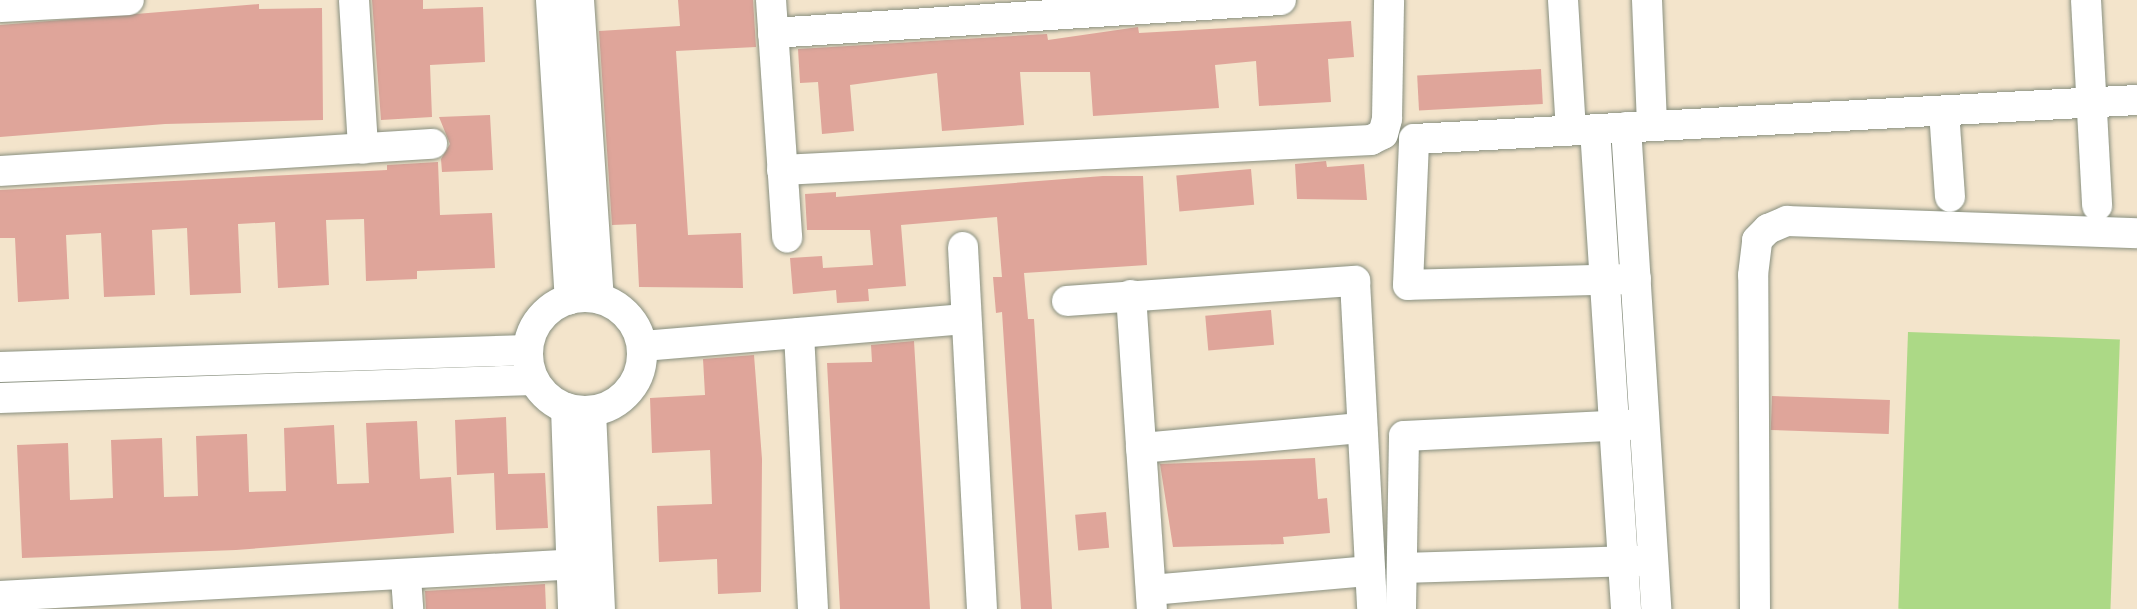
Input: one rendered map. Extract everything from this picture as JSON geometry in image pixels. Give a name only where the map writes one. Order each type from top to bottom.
[{"type":"street","points":[[0,7],[129,0]]},
{"type":"street","points":[[354,0],[363,149]]},
{"type":"street","points":[[551,0],[584,298]]},
{"type":"street","points":[[579,0],[584,298]]},
{"type":"street","points":[[771,0],[787,237]]},
{"type":"street","points":[[773,33],[900,14],[1281,0]]},
{"type":"street","points":[[782,170],[1371,140],[1383,134],[1387,119],[1389,0]]},
{"type":"street","points":[[1563,0],[1605,280],[1626,609]]},
{"type":"street","points":[[1647,0],[1639,127],[1636,279],[1656,609]]},
{"type":"street","points":[[2086,0],[2097,206]]},
{"type":"street","points":[[1636,279],[1408,285],[1414,139],[2137,100]]},
{"type":"street","points":[[1944,111],[1950,197]]},
{"type":"street","points":[[0,171],[432,144]]},
{"type":"street","points":[[1755,609],[1753,275],[1757,240],[1768,229],[1787,221],[2137,233]]},
{"type":"street","points":[[963,247],[982,609]]},
{"type":"street","points":[[1067,301],[1355,281],[1372,609]]},
{"type":"street","points":[[1131,295],[1151,599],[1370,571]]},
{"type":"street","points":[[0,398],[534,380],[578,410],[608,407],[633,386],[643,346],[631,319],[584,298],[541,318],[528,350],[534,380]]},
{"type":"street","points":[[643,346],[965,319]]},
{"type":"street","points":[[799,333],[813,609]]},
{"type":"street","points":[[0,367],[528,350]]},
{"type":"street","points":[[573,609],[584,564],[578,410]]},
{"type":"street","points":[[1401,609],[1404,436],[1645,425]]},
{"type":"street","points":[[1141,448],[1362,428]]},
{"type":"street","points":[[1402,568],[1653,560]]},
{"type":"street","points":[[0,596],[406,577],[584,564]]},
{"type":"street","points":[[584,564],[600,609]]},
{"type":"street","points":[[406,577],[408,609]]},
{"type":"street","points":[[0,590],[1,609]]},
{"type":"green space","points":[[1908,332],[2120,339],[2110,609],[1898,609]]},
{"type":"building","points":[[372,0],[423,0],[423,9],[483,7],[485,62],[430,65],[432,117],[381,120]]},
{"type":"building","points":[[678,0],[753,0],[756,47],[676,51],[688,235],[741,233],[743,288],[639,287],[636,224],[612,225],[599,31],[680,26]]},
{"type":"building","points":[[259,4],[259,9],[322,8],[323,120],[165,124],[0,137],[0,25]]},
{"type":"building","points":[[1351,21],[1354,57],[1328,59],[1331,102],[1259,106],[1256,61],[1215,65],[1219,108],[1093,116],[1090,72],[1020,72],[1024,125],[942,131],[937,73],[850,85],[854,131],[822,134],[818,82],[800,83],[798,49],[1047,34],[1048,40],[1138,27],[1139,33]]},
{"type":"building","points":[[1541,69],[1543,104],[1419,110],[1417,75]]},
{"type":"building","points":[[490,115],[493,170],[442,172],[441,159],[450,144],[439,117]]},
{"type":"building","points":[[1326,161],[1327,167],[1364,164],[1367,200],[1297,199],[1295,164]]},
{"type":"building","points":[[438,162],[440,215],[492,213],[495,268],[417,271],[417,279],[366,281],[364,219],[326,220],[329,285],[278,288],[275,222],[238,224],[241,293],[190,295],[187,228],[152,230],[155,295],[104,297],[101,233],[66,235],[69,299],[18,302],[15,238],[0,238],[0,190],[387,170],[387,165]]},
{"type":"building","points":[[1251,169],[1254,205],[1179,211],[1176,176]]},
{"type":"building","points":[[1103,176],[1143,176],[1147,265],[1024,273],[1028,319],[1034,319],[1052,609],[1021,609],[1002,312],[996,313],[993,277],[1002,277],[997,217],[901,225],[906,286],[868,289],[869,301],[837,303],[836,290],[793,294],[790,258],[822,256],[823,268],[873,265],[870,230],[807,230],[805,194],[836,192],[836,197]]},
{"type":"building","points":[[1271,310],[1274,345],[1208,351],[1205,316]]},
{"type":"building","points":[[914,341],[930,609],[840,609],[827,363],[872,362],[871,345]]},
{"type":"building","points":[[754,355],[762,459],[761,592],[718,594],[717,559],[659,562],[657,506],[712,504],[710,450],[652,453],[650,398],[705,395],[703,359]]},
{"type":"building","points":[[1772,396],[1890,400],[1889,434],[1771,430]]},
{"type":"building","points":[[506,417],[508,474],[545,473],[548,528],[496,530],[494,473],[457,475],[455,420]]},
{"type":"building","points":[[417,421],[420,479],[451,477],[454,533],[236,550],[22,558],[17,445],[68,443],[70,500],[113,498],[111,440],[162,438],[164,497],[198,496],[196,436],[247,434],[249,492],[286,491],[284,428],[334,425],[337,484],[369,483],[366,423]]},
{"type":"building","points":[[1315,458],[1318,499],[1327,498],[1330,533],[1283,537],[1284,544],[1173,547],[1160,464]]},
{"type":"building","points":[[1106,512],[1109,548],[1078,551],[1075,515]]},
{"type":"building","points":[[545,584],[546,609],[426,609],[425,591]]}]
